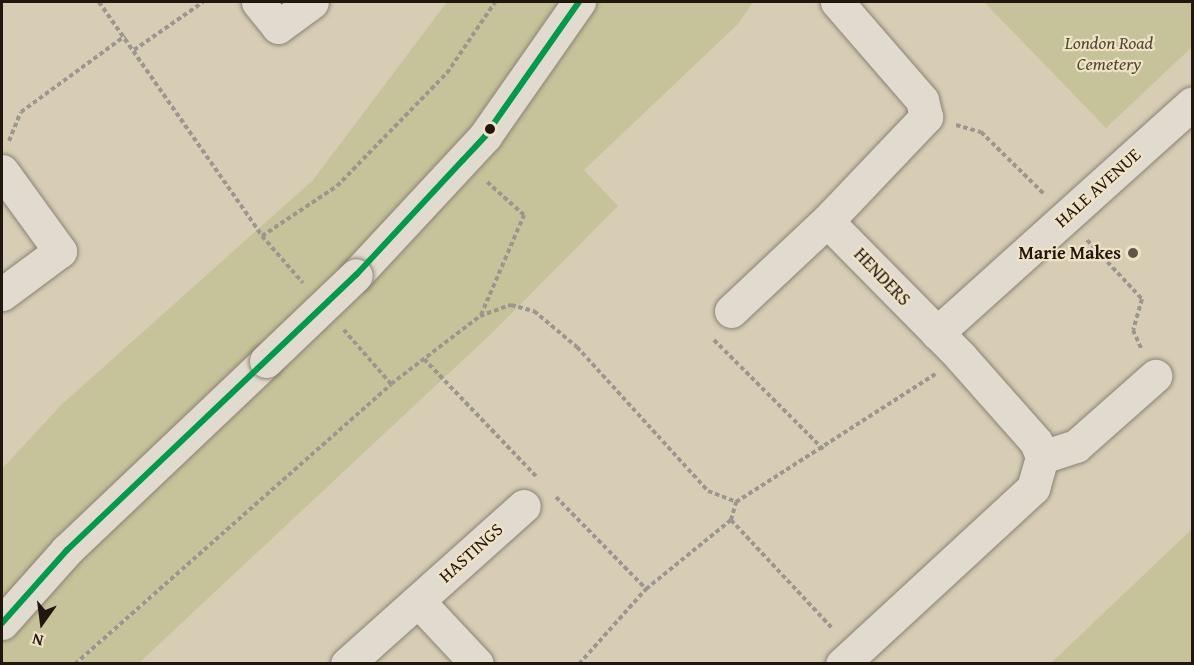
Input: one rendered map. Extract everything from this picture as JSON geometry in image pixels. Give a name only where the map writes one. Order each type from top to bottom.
[{"type":"street","points":[[258,2],[278,27],[312,2]]},
{"type":"street","points":[[2,623],[67,550],[356,275],[463,160],[485,136],[579,2]]},
{"type":"street","points":[[731,311],[827,221],[926,117],[922,100],[837,2]]},
{"type":"street","name":"HALE AVENUE","points":[[937,333],[1192,103]]},
{"type":"street","points":[[2,294],[60,251],[3,160]]},
{"type":"street","name":"HENDERS","points":[[827,221],[937,333]]},
{"type":"street","points":[[849,658],[1033,488],[1042,457],[1036,442],[937,333]]},
{"type":"street","points":[[1042,457],[1076,446],[1155,376]]},
{"type":"street","name":"HASTINGS","points":[[347,663],[534,495]]},
{"type":"street","points":[[418,601],[477,663]]},
{"type":"path","points":[[99,2],[125,36],[262,236],[307,288]]},
{"type":"path","points":[[134,50],[203,2]]},
{"type":"path","points":[[262,236],[337,186],[447,73],[495,2]]},
{"type":"path","points":[[3,160],[21,112],[125,36]]},
{"type":"path","points":[[926,117],[981,132],[1066,216],[1142,299],[1133,330],[1155,376]]},
{"type":"path","points":[[463,160],[524,215],[480,316]]},
{"type":"path","points":[[1081,250],[1098,234]]},
{"type":"path","points":[[75,663],[391,384],[480,316],[511,305],[534,311],[577,347],[708,491],[736,502]]},
{"type":"path","points":[[731,311],[707,333],[824,450]]},
{"type":"path","points":[[338,323],[391,384]]},
{"type":"path","points":[[579,663],[646,588],[731,520],[736,502],[824,450],[960,356]]},
{"type":"path","points":[[424,359],[534,495],[646,588]]},
{"type":"path","points":[[731,520],[849,658]]},
{"type":"green space","points":[[447,2],[753,2],[738,24],[584,170],[618,206],[493,332],[139,663],[78,663],[356,415],[75,663],[2,663],[2,469],[61,405],[313,180]]},
{"type":"green space","name":"London Road Cemetery","points":[[984,2],[1192,2],[1192,47],[1106,128]]},
{"type":"green space","points":[[1192,529],[1192,663],[1051,663]]},
{"type":"transit line","points":[[2,623],[67,550],[356,275],[463,160],[485,136],[579,2]]},
{"type":"place","name":"Marie Makes","points":[[1133,253]]}]
